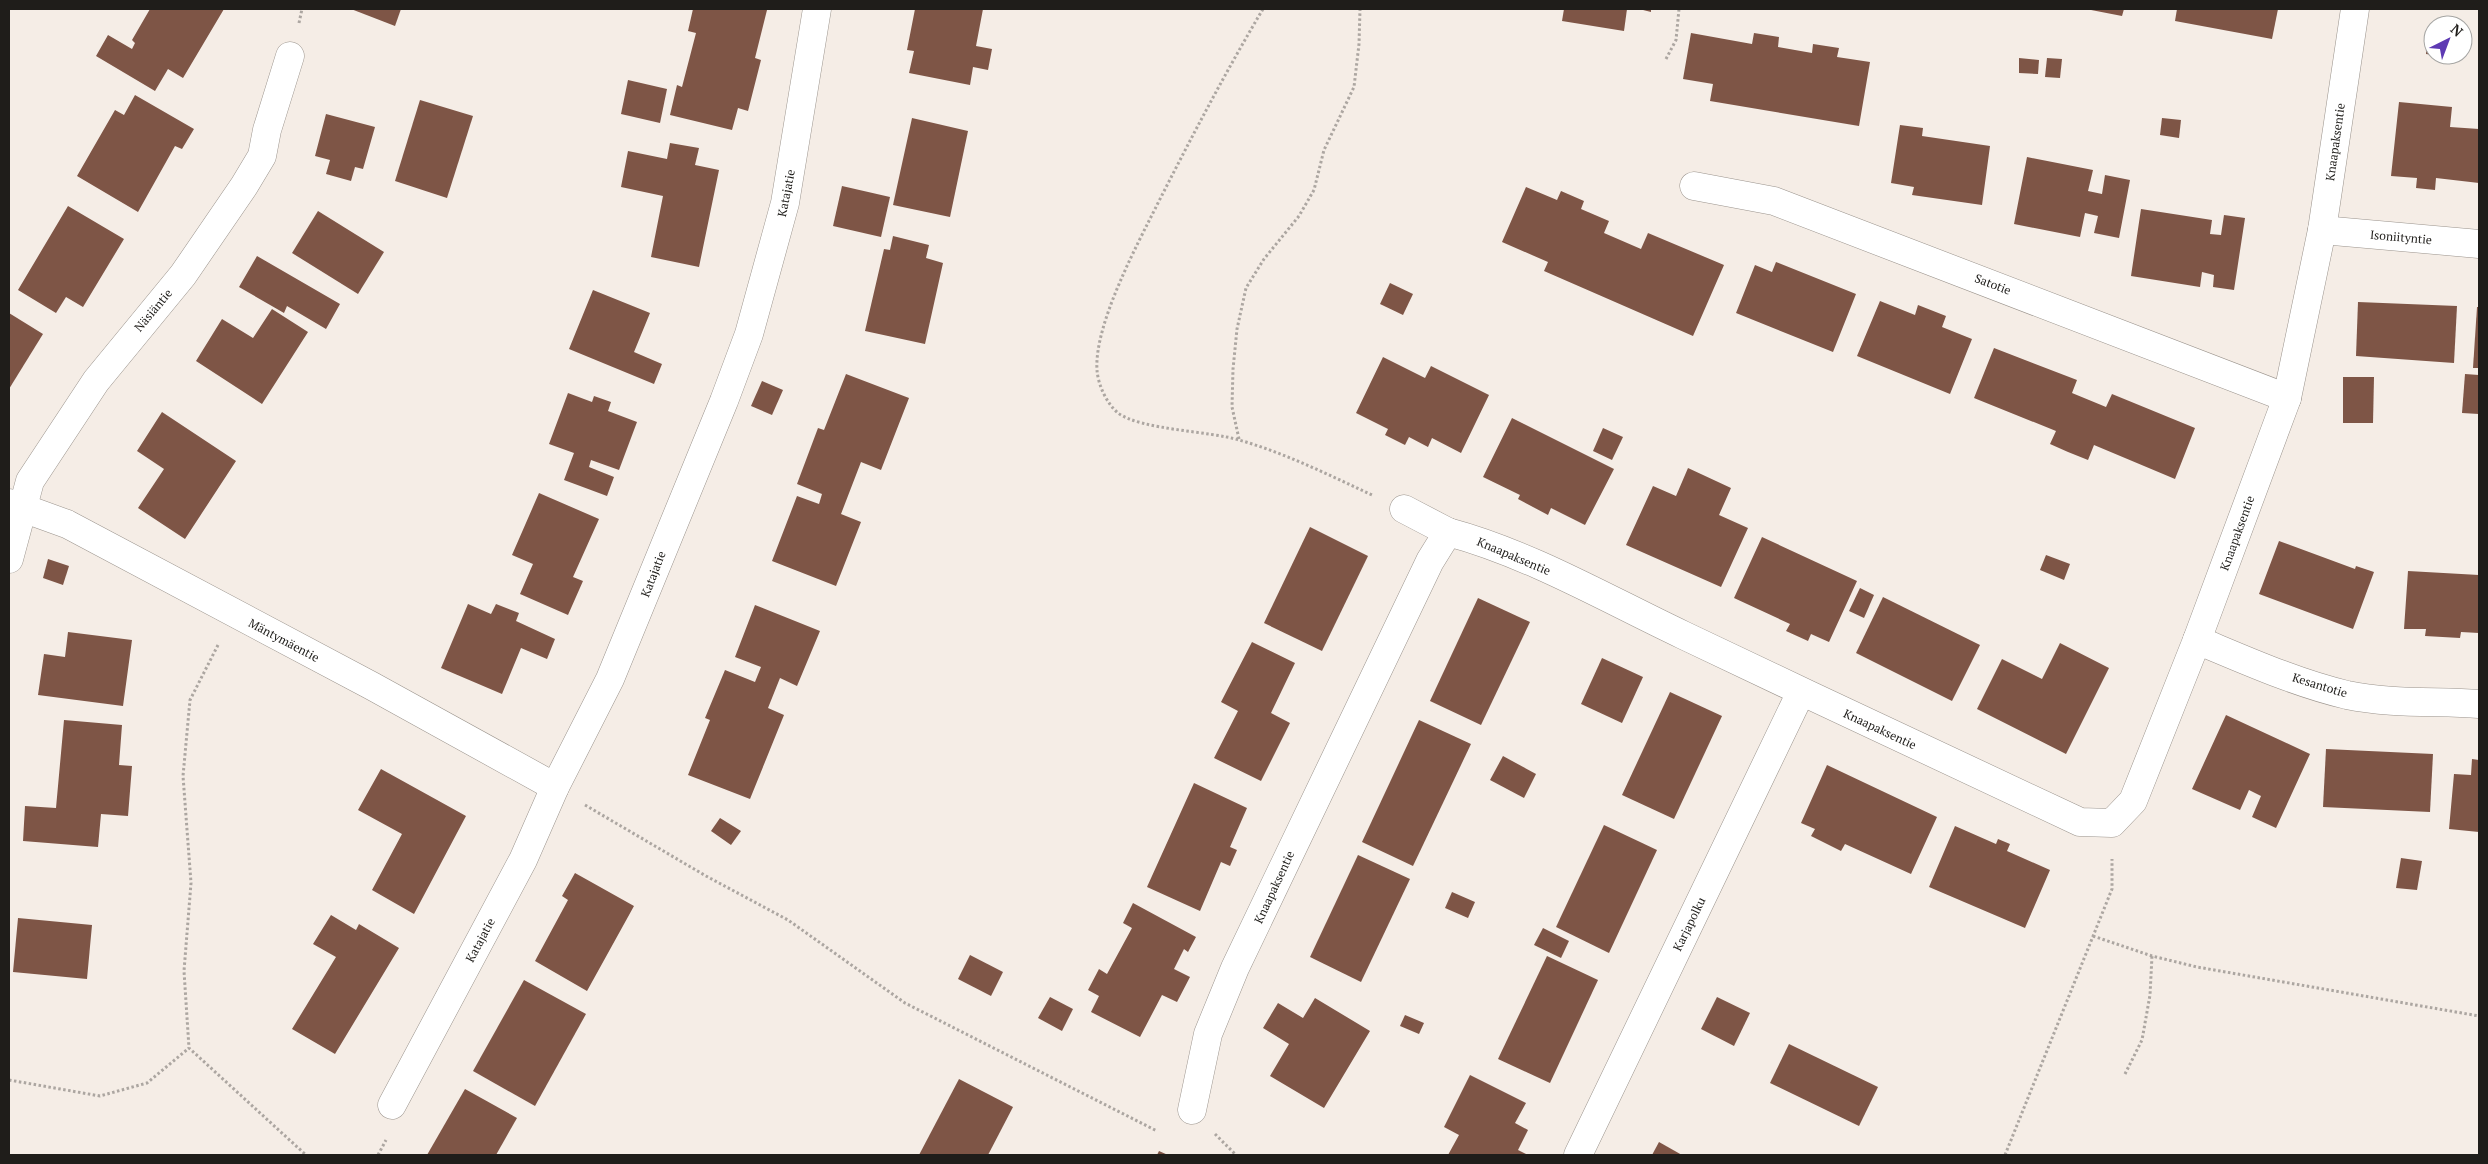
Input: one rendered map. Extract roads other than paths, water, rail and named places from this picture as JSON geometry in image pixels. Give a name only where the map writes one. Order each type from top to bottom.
[{"type":"street","name":"Katajatie","points":[[392,1104],[523,860],[555,787],[624,648],[749,334],[785,203],[817,9]]},
{"type":"street","name":"Knaapaksentie","points":[[1192,1110],[1208,1034],[1234,968],[1430,561],[1448,532],[1480,541],[1541,567],[1801,692],[2080,822],[2112,823],[2133,801],[2197,640],[2287,398],[2322,230],[2355,9]]},
{"type":"street","name":"Näsiäntie","points":[[9,559],[16,505],[30,481],[96,381],[183,275],[244,186],[262,156],[267,130],[290,56]]},
{"type":"street","name":"Satotie","points":[[1694,186],[1774,201],[2287,398]]},
{"type":"street","name":"Isoniityntie","points":[[2322,230],[2479,244]]},
{"type":"street","name":"Mäntymäentie","points":[[16,505],[66,524],[555,787]]},
{"type":"street","points":[[1404,509],[1448,532]]},
{"type":"street","name":"Kesantotie","points":[[2197,640],[2268,669],[2347,695],[2410,702],[2479,704]]},
{"type":"street","name":"Karjapolku","points":[[1578,1155],[1801,692]]}]
